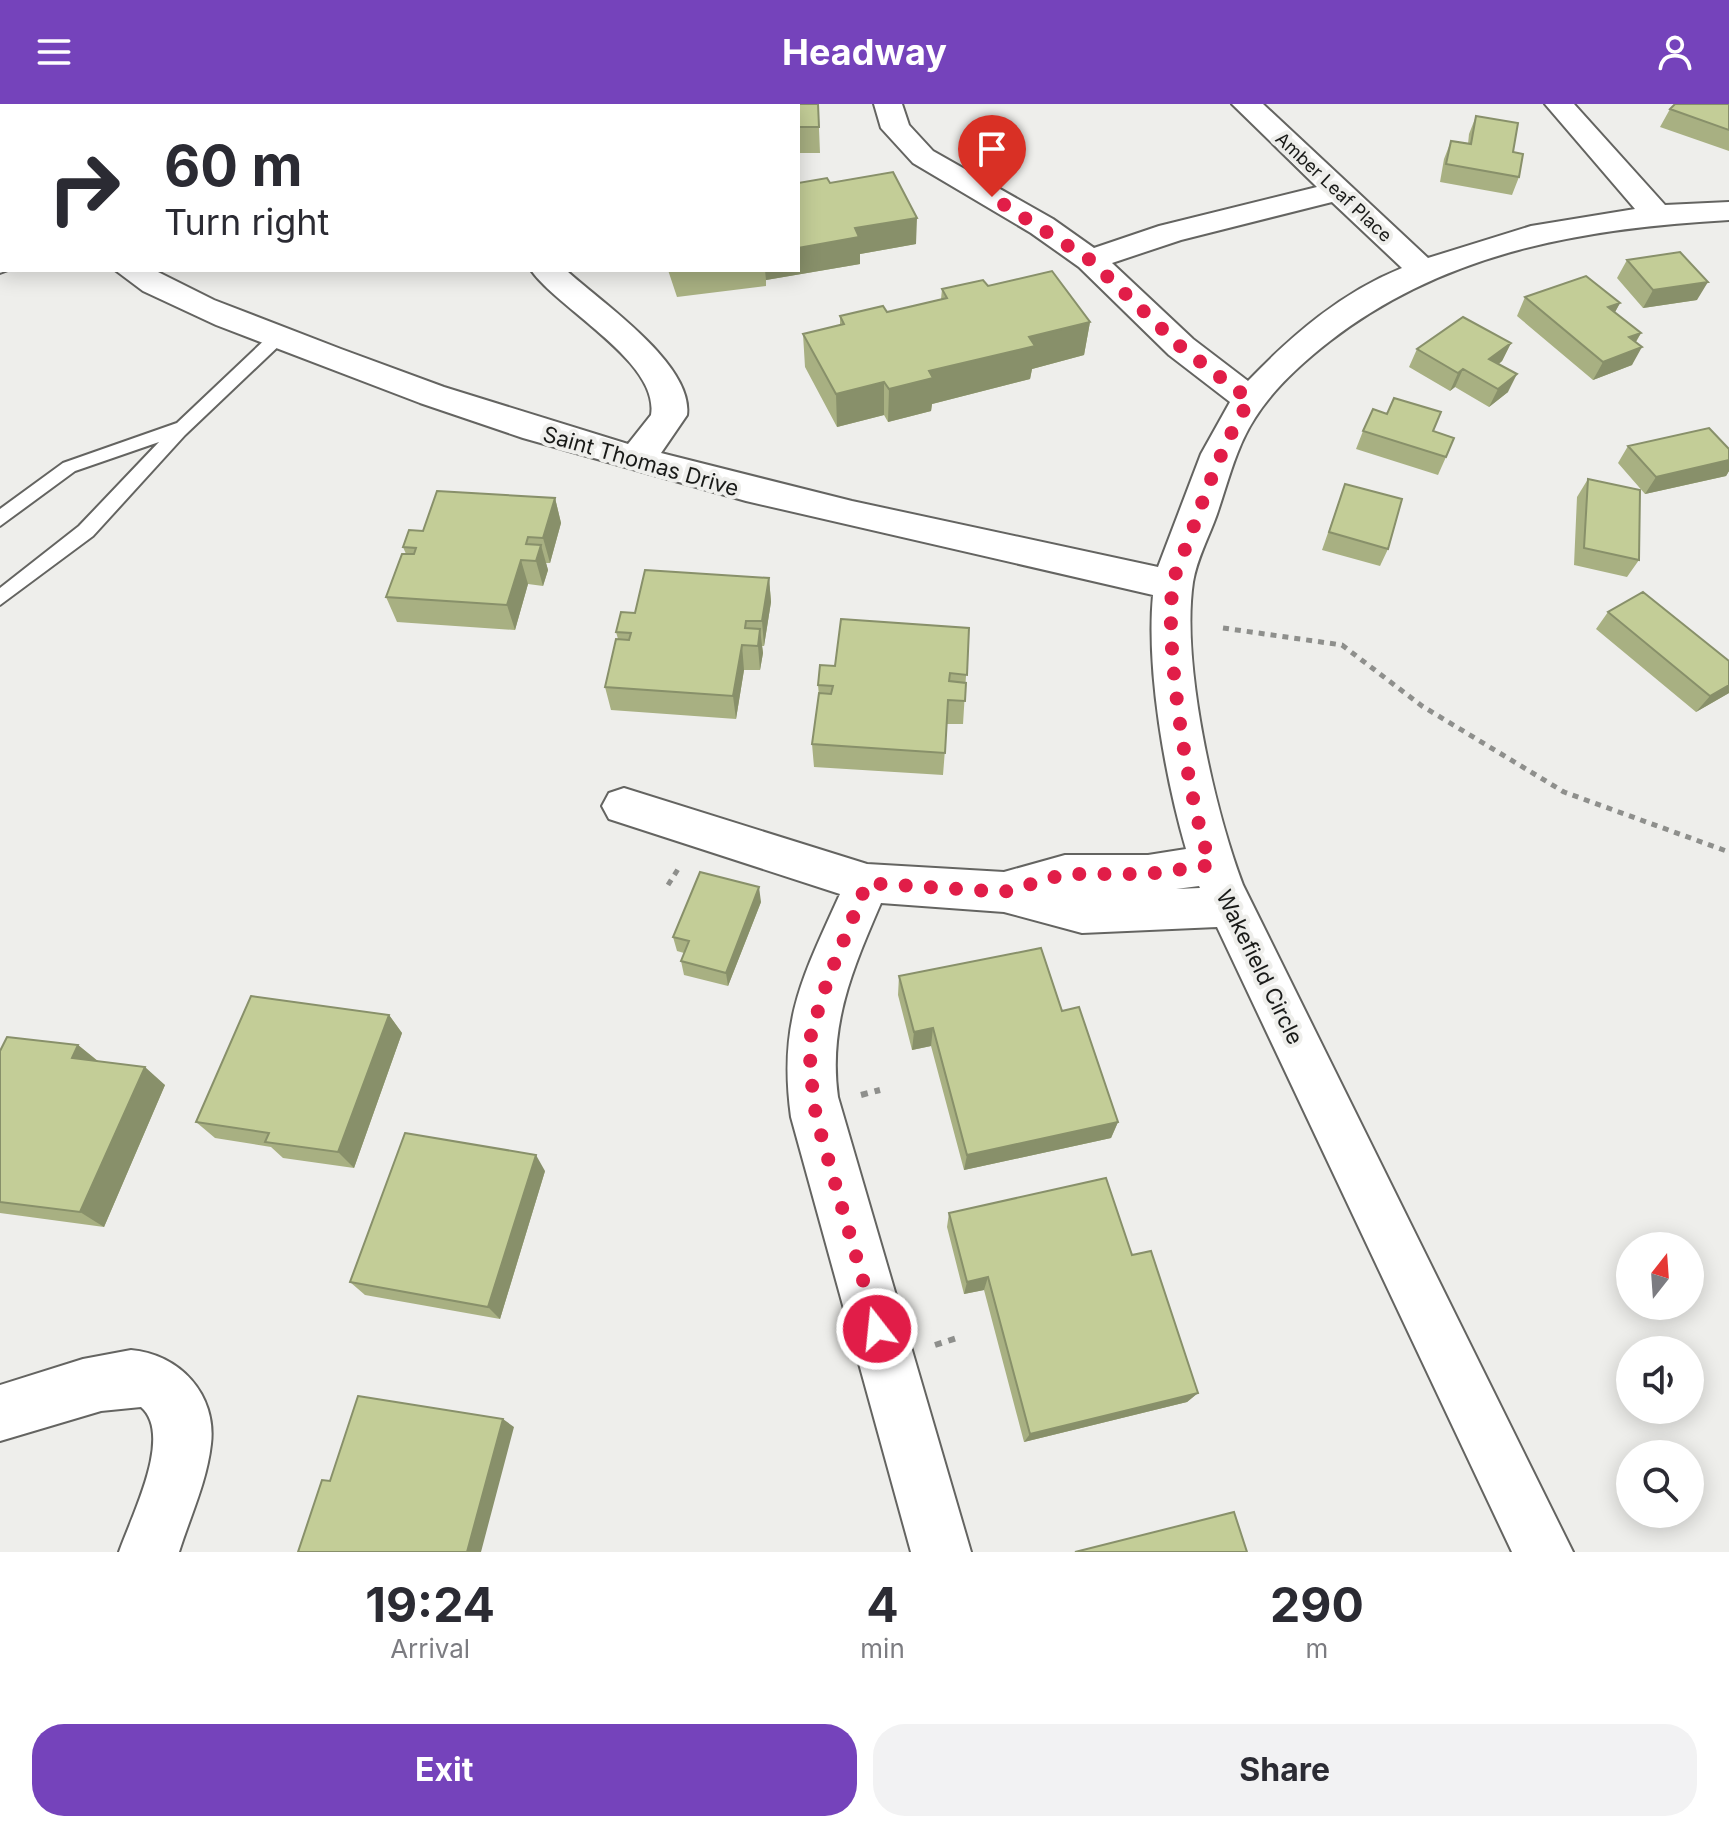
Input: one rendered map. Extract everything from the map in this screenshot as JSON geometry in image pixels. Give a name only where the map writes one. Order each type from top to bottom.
[{"type":"street","points":[[888,104],[895,128],[923,157],[1042,226],[1090,260],[1181,347],[1250,400]]},
{"type":"street","name":"Amber Leaf Place","points":[[1246,104],[1422,270]]},
{"type":"street","points":[[1559,104],[1657,215]]},
{"type":"street","points":[[1090,260],[1170,233],[1339,191]]},
{"type":"street","name":"Wakefield Circle","points":[[1543,1552],[1247,938],[1228,907],[1211,865],[1194,794],[1173,656],[1173,585],[1215,464],[1250,400],[1284,364],[1333,322],[1422,270],[1522,236],[1580,223],[1729,211]]},
{"type":"street","name":"Saint Thomas Drive","points":[[134,272],[162,290],[461,406],[635,460],[736,488],[1173,585]]},
{"type":"street","points":[[549,272],[662,380],[670,409],[667,421],[635,460]]},
{"type":"street","points":[[624,806],[867,883],[1004,892],[1082,913],[1228,907]]},
{"type":"street","points":[[1004,892],[1065,874],[1148,874],[1211,865]]},
{"type":"street","points":[[867,883],[828,979],[811,1033],[810,1068],[816,1117],[941,1552]]},
{"type":"street","points":[[0,1413],[131,1378],[159,1385],[174,1399],[181,1416],[183,1442],[149,1552]]},
{"type":"lane","points":[[0,598],[86,531],[183,426],[278,337]]},
{"type":"lane","points":[[0,519],[69,467],[183,426]]},
{"type":"path","points":[[1223,628],[1342,645],[1422,706],[1564,792],[1729,852]]},
{"type":"building","points":[[800,104],[818,104],[819,127],[800,127]]},
{"type":"building","points":[[1675,104],[1729,104],[1729,130],[1670,109]]},
{"type":"building","points":[[1476,116],[1518,123],[1513,152],[1523,154],[1519,177],[1446,164],[1451,141],[1471,144]]},
{"type":"building","points":[[893,172],[917,218],[855,228],[859,237],[800,248],[800,183],[827,178],[830,183]]},
{"type":"building","points":[[1680,252],[1708,282],[1653,290],[1627,260]]},
{"type":"building","points":[[1052,271],[1090,322],[1029,337],[1035,346],[929,371],[933,378],[889,389],[884,382],[836,394],[803,334],[844,324],[840,316],[883,306],[887,312],[947,298],[942,289],[983,280],[988,286]]},
{"type":"building","points":[[1586,276],[1620,303],[1608,307],[1641,333],[1629,337],[1642,347],[1603,362],[1525,297]]},
{"type":"building","points":[[1463,317],[1511,343],[1489,359],[1517,374],[1498,389],[1463,369],[1458,373],[1417,349]]},
{"type":"building","points":[[1394,398],[1441,412],[1433,431],[1454,438],[1446,457],[1363,431],[1373,409],[1387,414]]},
{"type":"building","points":[[1709,428],[1729,449],[1729,460],[1656,477],[1628,446]]},
{"type":"building","points":[[1588,479],[1640,490],[1639,560],[1584,548]]},
{"type":"building","points":[[1345,484],[1402,499],[1388,549],[1329,532]]},
{"type":"building","points":[[437,491],[555,498],[543,538],[528,537],[526,544],[541,545],[536,561],[521,560],[507,605],[386,597],[402,554],[414,554],[416,548],[403,547],[409,530],[423,531]]},
{"type":"building","points":[[645,570],[769,578],[762,621],[746,621],[745,628],[760,629],[758,646],[742,645],[733,696],[605,687],[616,639],[629,640],[631,633],[616,632],[621,612],[635,613]]},
{"type":"building","points":[[1643,592],[1729,661],[1729,685],[1710,696],[1608,612]]},
{"type":"building","points":[[841,619],[969,628],[967,675],[950,673],[949,681],[966,683],[965,701],[948,700],[945,753],[812,744],[819,693],[831,694],[833,686],[818,685],[820,665],[835,666]]},
{"type":"building","points":[[700,872],[759,887],[726,973],[681,961],[689,941],[673,937]]},
{"type":"building","points":[[1041,948],[1062,1011],[1079,1007],[1118,1122],[967,1155],[933,1028],[914,1032],[899,976]]},
{"type":"building","points":[[251,996],[389,1015],[338,1152],[265,1142],[269,1133],[196,1122]]},
{"type":"building","points":[[7,1037],[78,1045],[72,1058],[145,1067],[80,1212],[0,1202],[0,1051]]},
{"type":"building","points":[[405,1133],[536,1155],[488,1307],[350,1282]]},
{"type":"building","points":[[1106,1178],[1132,1255],[1151,1251],[1198,1393],[1030,1434],[988,1277],[967,1282],[949,1213]]},
{"type":"building","points":[[358,1396],[503,1419],[467,1552],[298,1552],[322,1480],[330,1481]]},
{"type":"building","points":[[1234,1512],[1247,1552],[1075,1552]]},
{"type":"route","points":[[877,1329],[816,1117],[810,1068],[811,1033],[828,979],[867,883],[1004,892],[1065,874],[1148,874],[1211,865],[1194,794],[1173,656],[1173,585],[1215,464],[1250,400],[1200,364],[1090,260],[1042,226],[992,197]]}]
